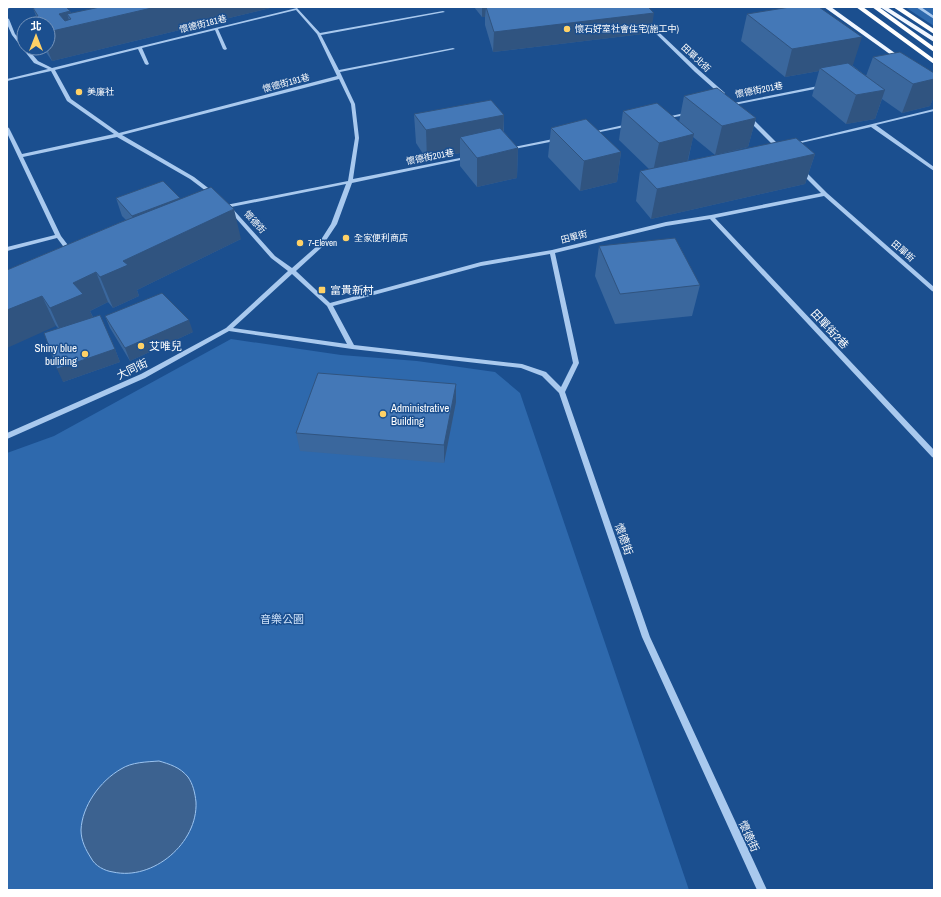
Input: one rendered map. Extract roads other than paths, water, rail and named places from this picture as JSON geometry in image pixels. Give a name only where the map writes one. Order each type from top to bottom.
[{"type":"highway","points":[[859,7],[934,62]]},
{"type":"highway","points":[[875,7],[934,50]]},
{"type":"highway","points":[[896,7],[934,32]]},
{"type":"main road","points":[[827,7],[908,64]]},
{"type":"main road","points":[[883,7],[934,40]]},
{"type":"street","points":[[918,7],[934,18]]},
{"type":"street","name":"懷德街181巷","points":[[7,80],[296,8],[319,34],[353,104],[357,138],[350,181]]},
{"type":"street","points":[[319,34],[443,12]]},
{"type":"street","name":"田單北街","points":[[642,18],[697,71],[735,104]]},
{"type":"street","points":[[7,19],[16,38]]},
{"type":"street","points":[[216,29],[225,49]]},
{"type":"street","points":[[7,36],[13,34]]},
{"type":"street","points":[[139,48],[147,64]]},
{"type":"street","name":"懷德街191巷","points":[[118,135],[339,74],[454,49]]},
{"type":"street","points":[[31,56],[36,62],[52,69]]},
{"type":"street","name":"懷德街","points":[[52,69],[69,100],[118,135],[192,178],[227,205],[273,257],[293,272],[329,305],[352,348]]},
{"type":"street","name":"懷德街201巷","points":[[719,107],[828,85]]},
{"type":"street","points":[[735,104],[740,109]]},
{"type":"street","points":[[779,147],[934,110]]},
{"type":"street","points":[[658,119],[696,111]]},
{"type":"street","points":[[746,114],[784,152]]},
{"type":"street","points":[[581,135],[635,124]]},
{"type":"street","points":[[872,124],[934,169]]},
{"type":"street","points":[[7,128],[58,236],[75,257]]},
{"type":"street","points":[[20,156],[118,135]]},
{"type":"street","points":[[504,150],[565,138]]},
{"type":"street","name":"懷德街201巷","points":[[212,211],[227,205],[473,156]]},
{"type":"street","name":"田單街","points":[[794,163],[825,194],[934,290]]},
{"type":"street","name":"大同街","points":[[7,436],[143,376],[228,329],[293,272],[319,246],[334,224],[350,181]]},
{"type":"street","name":"田單街","points":[[329,305],[481,264],[552,252],[666,224],[711,218],[825,194]]},
{"type":"street","name":"田單街2巷","points":[[711,218],[934,455]]},
{"type":"street","points":[[7,249],[58,236]]},
{"type":"street","points":[[552,252],[576,363],[562,392]]},
{"type":"street","name":"懷德街","points":[[228,329],[352,348],[522,366],[544,374],[562,392],[646,637],[762,890]]},
{"type":"place","name":"懷石好室社會住宅(施工中)","points":[[567,29]]},
{"type":"place","name":"美廉社","points":[[79,92]]},
{"type":"place","name":"全家便利商店","points":[[346,238]]},
{"type":"place","name":"7-Eleven","points":[[300,243]]},
{"type":"place","name":"富貴新村","points":[[322,290]]},
{"type":"place","name":"艾唯兒","points":[[141,346]]},
{"type":"place","name":"Shiny blue buliding","points":[[85,354]]},
{"type":"place","name":"Administrative Building","points":[[383,414]]},
{"type":"park label","name":"音樂公園","points":[[282,619]]}]
